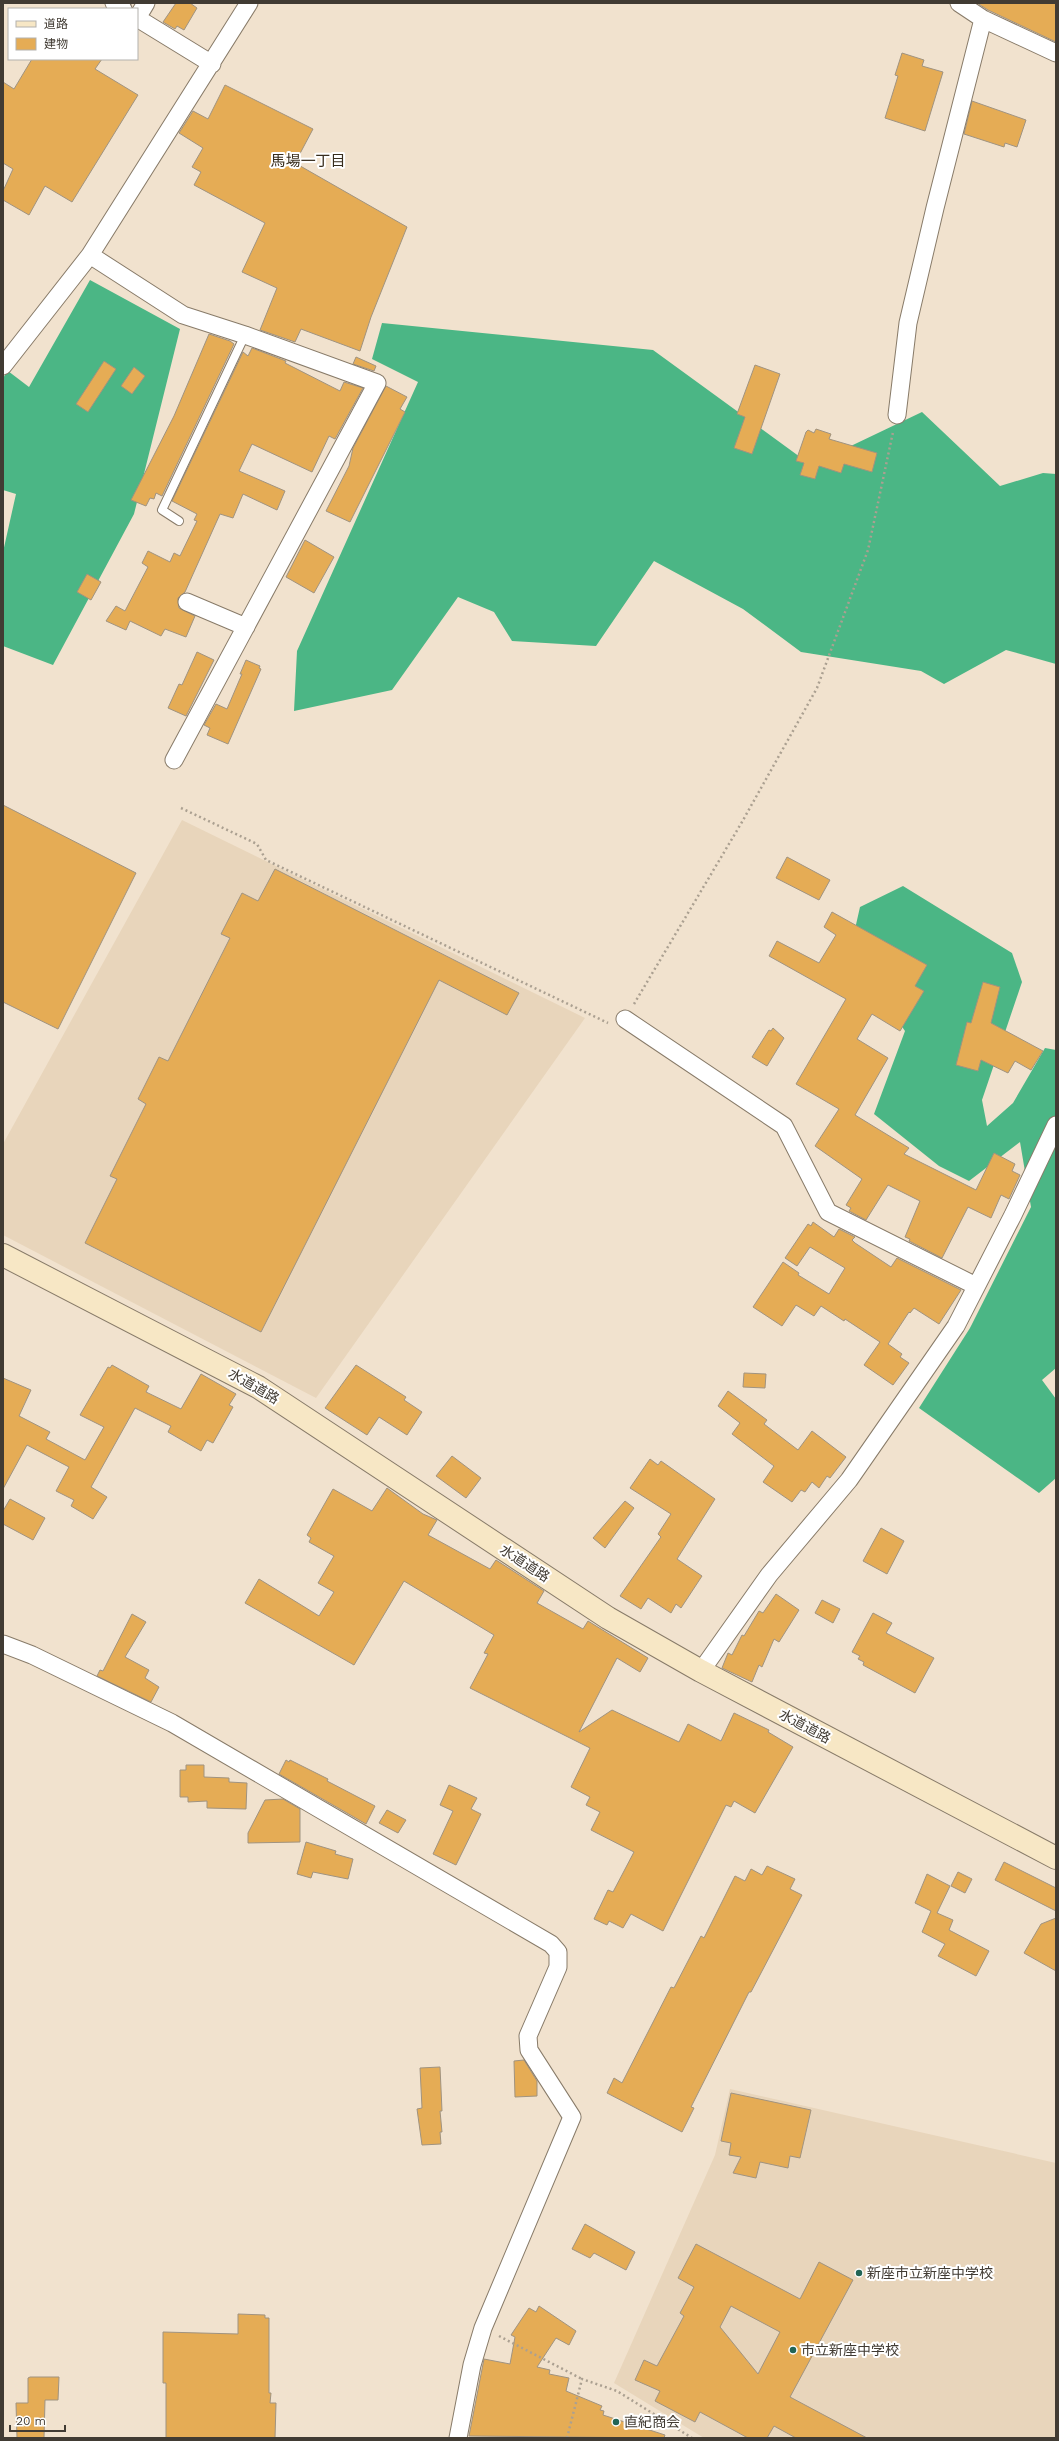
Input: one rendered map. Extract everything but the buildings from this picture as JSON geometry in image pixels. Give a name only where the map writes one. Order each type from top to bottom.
[{"type":"street","points":[[138,16],[146,3]]},
{"type":"street","points":[[3,366],[90,255],[212,64],[249,3]]},
{"type":"street","points":[[958,3],[983,19],[1056,53]]},
{"type":"street","points":[[138,19],[212,64]]},
{"type":"street","points":[[897,415],[908,324],[935,208],[983,19]]},
{"type":"street","points":[[90,255],[183,315],[245,335],[377,383],[174,760]]},
{"type":"street","points":[[187,602],[246,627]]},
{"type":"street","points":[[625,1019],[784,1126],[828,1212],[976,1286]]},
{"type":"street","points":[[701,1671],[769,1575],[849,1480],[956,1326],[1056,1125]]},
{"type":"street","name":"水道道路","points":[[3,1255],[258,1386],[608,1618],[701,1671],[1056,1858]]},
{"type":"street","points":[[3,1644],[32,1655],[172,1723],[550,1944],[558,1952],[558,1967],[528,2036],[529,2050],[572,2117],[483,2328],[472,2365],[458,2438]]},
{"type":"lane","points":[[179,522],[162,510],[245,335]]},
{"type":"path","points":[[181,808],[257,844],[266,860],[607,1023],[625,1019],[742,822],[817,688],[868,550],[897,415]]},
{"type":"path","points":[[483,2328],[582,2379],[617,2391],[692,2438]]},
{"type":"path","points":[[567,2438],[582,2379]]},
{"type":"shaded area","points":[[182,820],[585,1018],[316,1398],[3,1235],[3,1144]]},
{"type":"shaded area","name":"新座市立新座中学校","points":[[730,2089],[1056,2163],[1056,2438],[704,2438],[614,2383],[715,2155]]},
{"type":"green space","points":[[90,280],[180,329],[134,514],[53,665],[3,646],[3,552],[16,494],[3,490],[3,378],[8,371],[29,387]]},
{"type":"green space","points":[[382,323],[653,350],[811,465],[922,412],[1000,486],[1043,473],[1056,474],[1056,664],[1006,650],[944,684],[921,671],[801,652],[743,609],[654,561],[596,646],[512,641],[494,612],[458,597],[392,690],[294,711],[297,651],[418,382],[372,359]]},
{"type":"green space","points":[[903,886],[1012,953],[1022,982],[982,1100],[987,1126],[1013,1103],[1045,1048],[1056,1050],[1056,1368],[1042,1380],[1056,1399],[1056,1478],[1039,1493],[919,1408],[970,1328],[1031,1207],[1020,1142],[969,1181],[939,1166],[874,1114],[905,1031],[850,951],[860,907]]},
{"type":"place","name":"新座市立新座中学校","points":[[859,2273]]},
{"type":"place","name":"市立新座中学校","points":[[793,2350]]},
{"type":"place","name":"直紀商会","points":[[616,2422]]},
{"type":"district","name":"馬場一丁目","points":[[308,161]]}]
